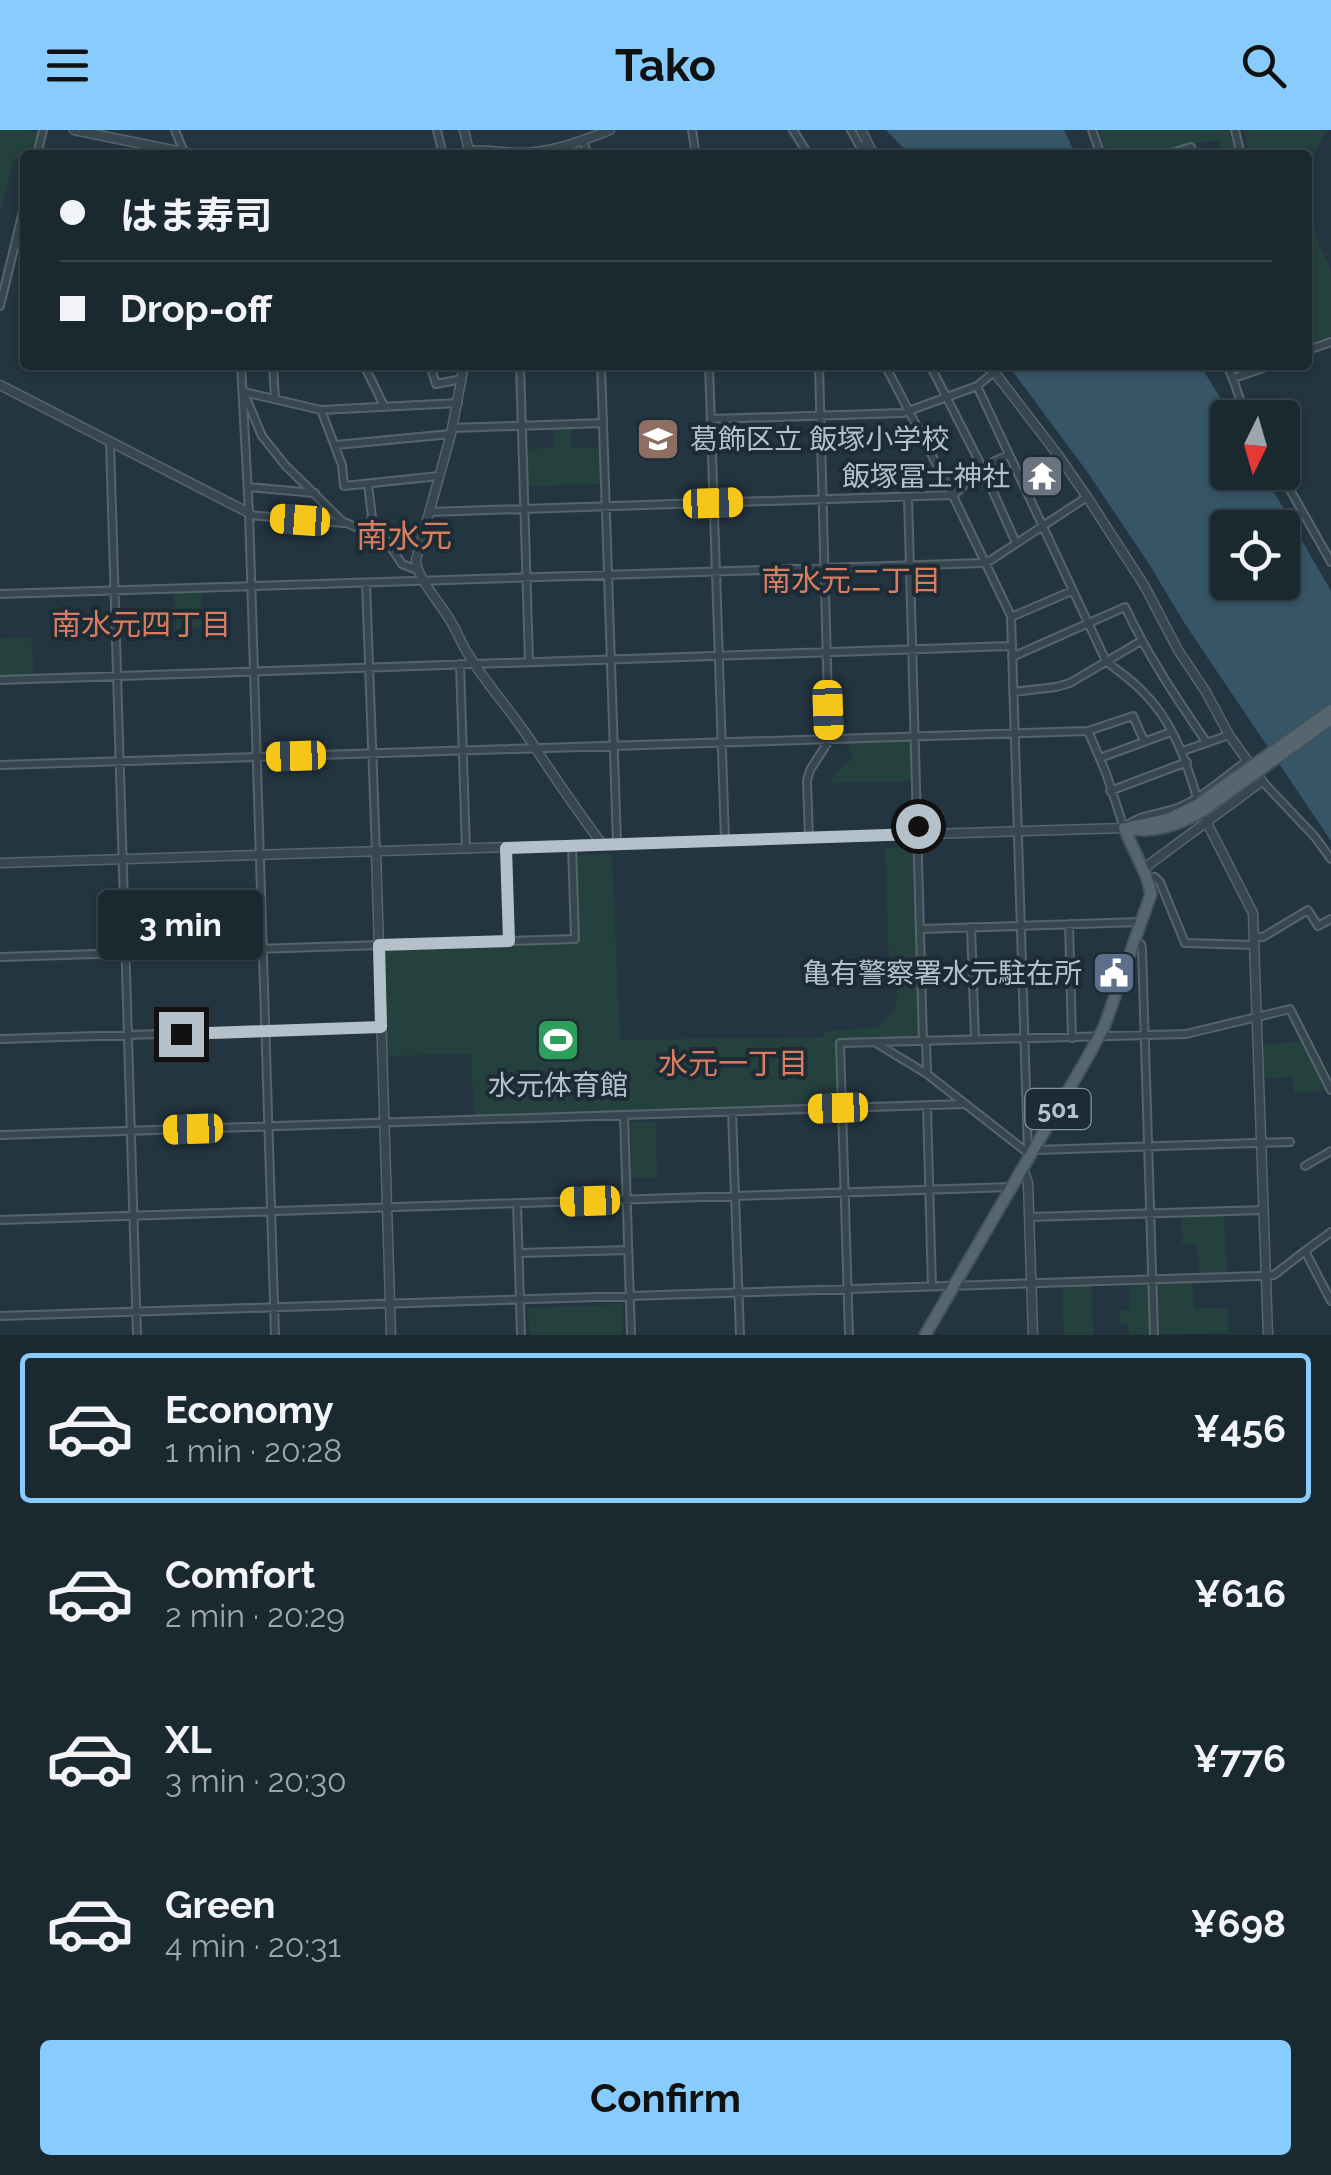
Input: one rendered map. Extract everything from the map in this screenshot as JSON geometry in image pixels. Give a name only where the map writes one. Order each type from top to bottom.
[{"type":"main road","points":[[1202,808],[1331,710]]},
{"type":"main road","points":[[1124,828],[1145,832],[1181,822],[1331,719]]},
{"type":"main road","points":[[1124,828],[1145,873]]},
{"type":"main road","name":"501","points":[[930,1333],[1099,1036],[1138,943],[1150,898],[1145,873]]},
{"type":"street","points":[[74,130],[166,150]]},
{"type":"street","points":[[543,150],[610,130]]},
{"type":"street","points":[[793,130],[805,149]]},
{"type":"street","points":[[852,130],[860,146],[870,150]]},
{"type":"street","points":[[583,141],[586,150]]},
{"type":"street","points":[[0,306],[20,224]]},
{"type":"street","points":[[242,370],[275,1335]]},
{"type":"street","points":[[272,370],[275,399]]},
{"type":"street","points":[[366,370],[384,406]]},
{"type":"street","points":[[432,370],[436,384],[462,378]]},
{"type":"street","points":[[416,570],[452,431],[463,370]]},
{"type":"street","points":[[520,370],[529,661]]},
{"type":"street","points":[[601,370],[617,844]]},
{"type":"street","points":[[709,370],[725,840]]},
{"type":"street","points":[[809,838],[807,781],[830,738],[819,370]]},
{"type":"street","points":[[887,370],[953,495],[1010,617],[1031,1152]]},
{"type":"street","points":[[933,370],[1016,544]]},
{"type":"street","points":[[710,419],[908,412],[977,386],[991,370]]},
{"type":"street","points":[[993,370],[1087,496],[1144,585],[1229,736],[1262,781],[1331,859]]},
{"type":"street","points":[[1229,370],[1240,400]]},
{"type":"street","points":[[1234,378],[1257,370]]},
{"type":"street","points":[[0,385],[249,514],[350,524]]},
{"type":"street","points":[[977,386],[1106,661],[1144,692],[1160,712],[1182,751],[1202,808],[1250,905],[1258,1017],[1268,1335]]},
{"type":"street","points":[[244,392],[322,410],[458,403]]},
{"type":"street","points":[[244,392],[262,436],[285,465],[342,521],[387,541],[402,564],[416,570],[425,581],[475,664],[602,844]]},
{"type":"street","points":[[322,410],[342,465],[344,486],[439,476]]},
{"type":"street","points":[[336,445],[522,425],[603,423]]},
{"type":"street","points":[[110,442],[137,1335]]},
{"type":"street","points":[[429,512],[953,495],[982,467],[1008,454]]},
{"type":"street","points":[[366,530],[372,518],[368,484]]},
{"type":"street","points":[[248,487],[316,493]]},
{"type":"street","points":[[1290,490],[1331,562]]},
{"type":"street","points":[[908,496],[916,834],[927,1074]]},
{"type":"street","points":[[0,594],[984,563],[1087,496]]},
{"type":"street","points":[[366,583],[391,1335]]},
{"type":"street","points":[[1010,617],[1072,591]]},
{"type":"street","points":[[1012,657],[1125,608],[1163,679],[1207,743]]},
{"type":"street","points":[[1012,692],[1070,683],[1141,641]]},
{"type":"street","points":[[0,680],[1012,646]]},
{"type":"street","points":[[460,664],[466,849]]},
{"type":"street","points":[[0,765],[1088,731],[1134,716],[1144,741]]},
{"type":"street","points":[[0,863],[1124,828],[1088,731]]},
{"type":"street","points":[[1100,758],[1171,732]]},
{"type":"street","points":[[1182,751],[1229,736]]},
{"type":"street","points":[[1247,761],[1145,873],[1160,882],[1185,943],[1254,941],[1308,910],[1318,926],[1331,919]]},
{"type":"street","points":[[1110,791],[1187,762]]},
{"type":"street","points":[[1202,808],[1262,781]]},
{"type":"street","points":[[0,958],[575,939],[572,845]]},
{"type":"street","points":[[506,848],[509,941]]},
{"type":"street","points":[[920,929],[1142,922]]},
{"type":"street","points":[[1069,924],[1072,1038]]},
{"type":"street","points":[[971,927],[975,1039]]},
{"type":"street","points":[[1138,943],[1142,949],[1154,1335]]},
{"type":"street","points":[[849,1335],[840,1044],[1186,1034],[1290,1009],[1331,1090]]},
{"type":"street","points":[[0,1040],[381,1027]]},
{"type":"street","points":[[876,1043],[927,1074],[1031,1152],[1290,1142]]},
{"type":"street","points":[[0,1136],[964,1104]]},
{"type":"street","points":[[927,1106],[932,1287]]},
{"type":"street","points":[[732,1112],[740,1335]]},
{"type":"street","points":[[624,1116],[631,1335]]},
{"type":"street","points":[[1305,1166],[1331,1150]]},
{"type":"street","points":[[1023,1168],[1028,1179],[1033,1335]]},
{"type":"street","points":[[0,1220],[1011,1187]]},
{"type":"street","points":[[516,1203],[521,1335]]},
{"type":"street","points":[[1029,1217],[1264,1210]]},
{"type":"street","points":[[0,1316],[1266,1276],[1274,1275],[1331,1232]]},
{"type":"street","points":[[519,1253],[628,1250]]},
{"type":"street","points":[[1305,1251],[1331,1301]]},
{"type":"green space","points":[[0,130],[41,133],[36,150],[20,150],[20,160],[14,159],[0,214]]},
{"type":"green space","points":[[1098,130],[1229,130],[1235,150],[1221,150],[1218,140],[1171,150],[1105,150]]},
{"type":"green space","points":[[1244,130],[1327,130],[1312,164],[1312,150],[1248,150]]},
{"type":"green space","points":[[1312,220],[1331,272],[1331,336],[1312,343]]},
{"type":"green space","points":[[554,427],[570,427],[571,448],[602,447],[602,484],[525,486],[524,449],[554,448]]},
{"type":"green space","points":[[201,591],[203,627],[176,629],[173,592]]},
{"type":"green space","points":[[31,637],[34,675],[0,676],[0,638]]},
{"type":"green space","points":[[914,738],[915,781],[831,783],[837,772],[853,759],[846,741]]},
{"type":"green space","points":[[915,845],[920,1033],[917,1038],[837,1041],[836,1105],[474,1116],[471,1054],[387,1056],[384,948],[577,942],[575,855],[612,854],[620,1040],[824,1037],[824,1032],[878,1027],[896,1007],[899,966],[889,963],[885,848]]},
{"type":"green space","points":[[1303,1042],[1327,1091],[1294,1092],[1292,1077],[1264,1078],[1262,1044]]},
{"type":"green space","points":[[630,1122],[656,1122],[657,1177],[631,1178]]},
{"type":"green space","points":[[1224,1215],[1227,1272],[1199,1273],[1197,1244],[1182,1243],[1181,1216]]},
{"type":"green space","points":[[1192,1282],[1194,1308],[1227,1308],[1229,1333],[1157,1334],[1156,1284]]},
{"type":"green space","points":[[1148,1283],[1151,1334],[1129,1335],[1128,1324],[1120,1323],[1120,1311],[1130,1310],[1130,1284]]},
{"type":"green space","points":[[1062,1286],[1092,1286],[1093,1335],[1064,1335]]},
{"type":"green space","points":[[622,1304],[623,1335],[529,1335],[528,1308]]},
{"type":"water","points":[[886,130],[1064,130],[1074,150],[905,150]]},
{"type":"water","points":[[1012,370],[1203,370],[1222,400],[1210,400],[1210,490],[1273,490],[1284,510],[1210,510],[1210,600],[1300,600],[1300,537],[1331,591],[1331,841],[1088,473]]},
{"type":"place","name":"葛飾区立 飯塚小学校","points":[[658,439]]},
{"type":"place","name":"飯塚冨士神社","points":[[1042,476]]},
{"type":"place","name":"亀有警察署水元駐在所","points":[[1114,973]]},
{"type":"place","name":"水元体育館","points":[[558,1040]]},
{"type":"district","name":"南水元","points":[[404,535]]},
{"type":"district","name":"南水元二丁目","points":[[851,580]]},
{"type":"district","name":"南水元四丁目","points":[[141,624]]},
{"type":"district","name":"水元一丁目","points":[[733,1063]]},
{"type":"route","points":[[181,1034],[381,1027],[379,945],[509,941],[506,848],[916,834],[918,826]]}]
